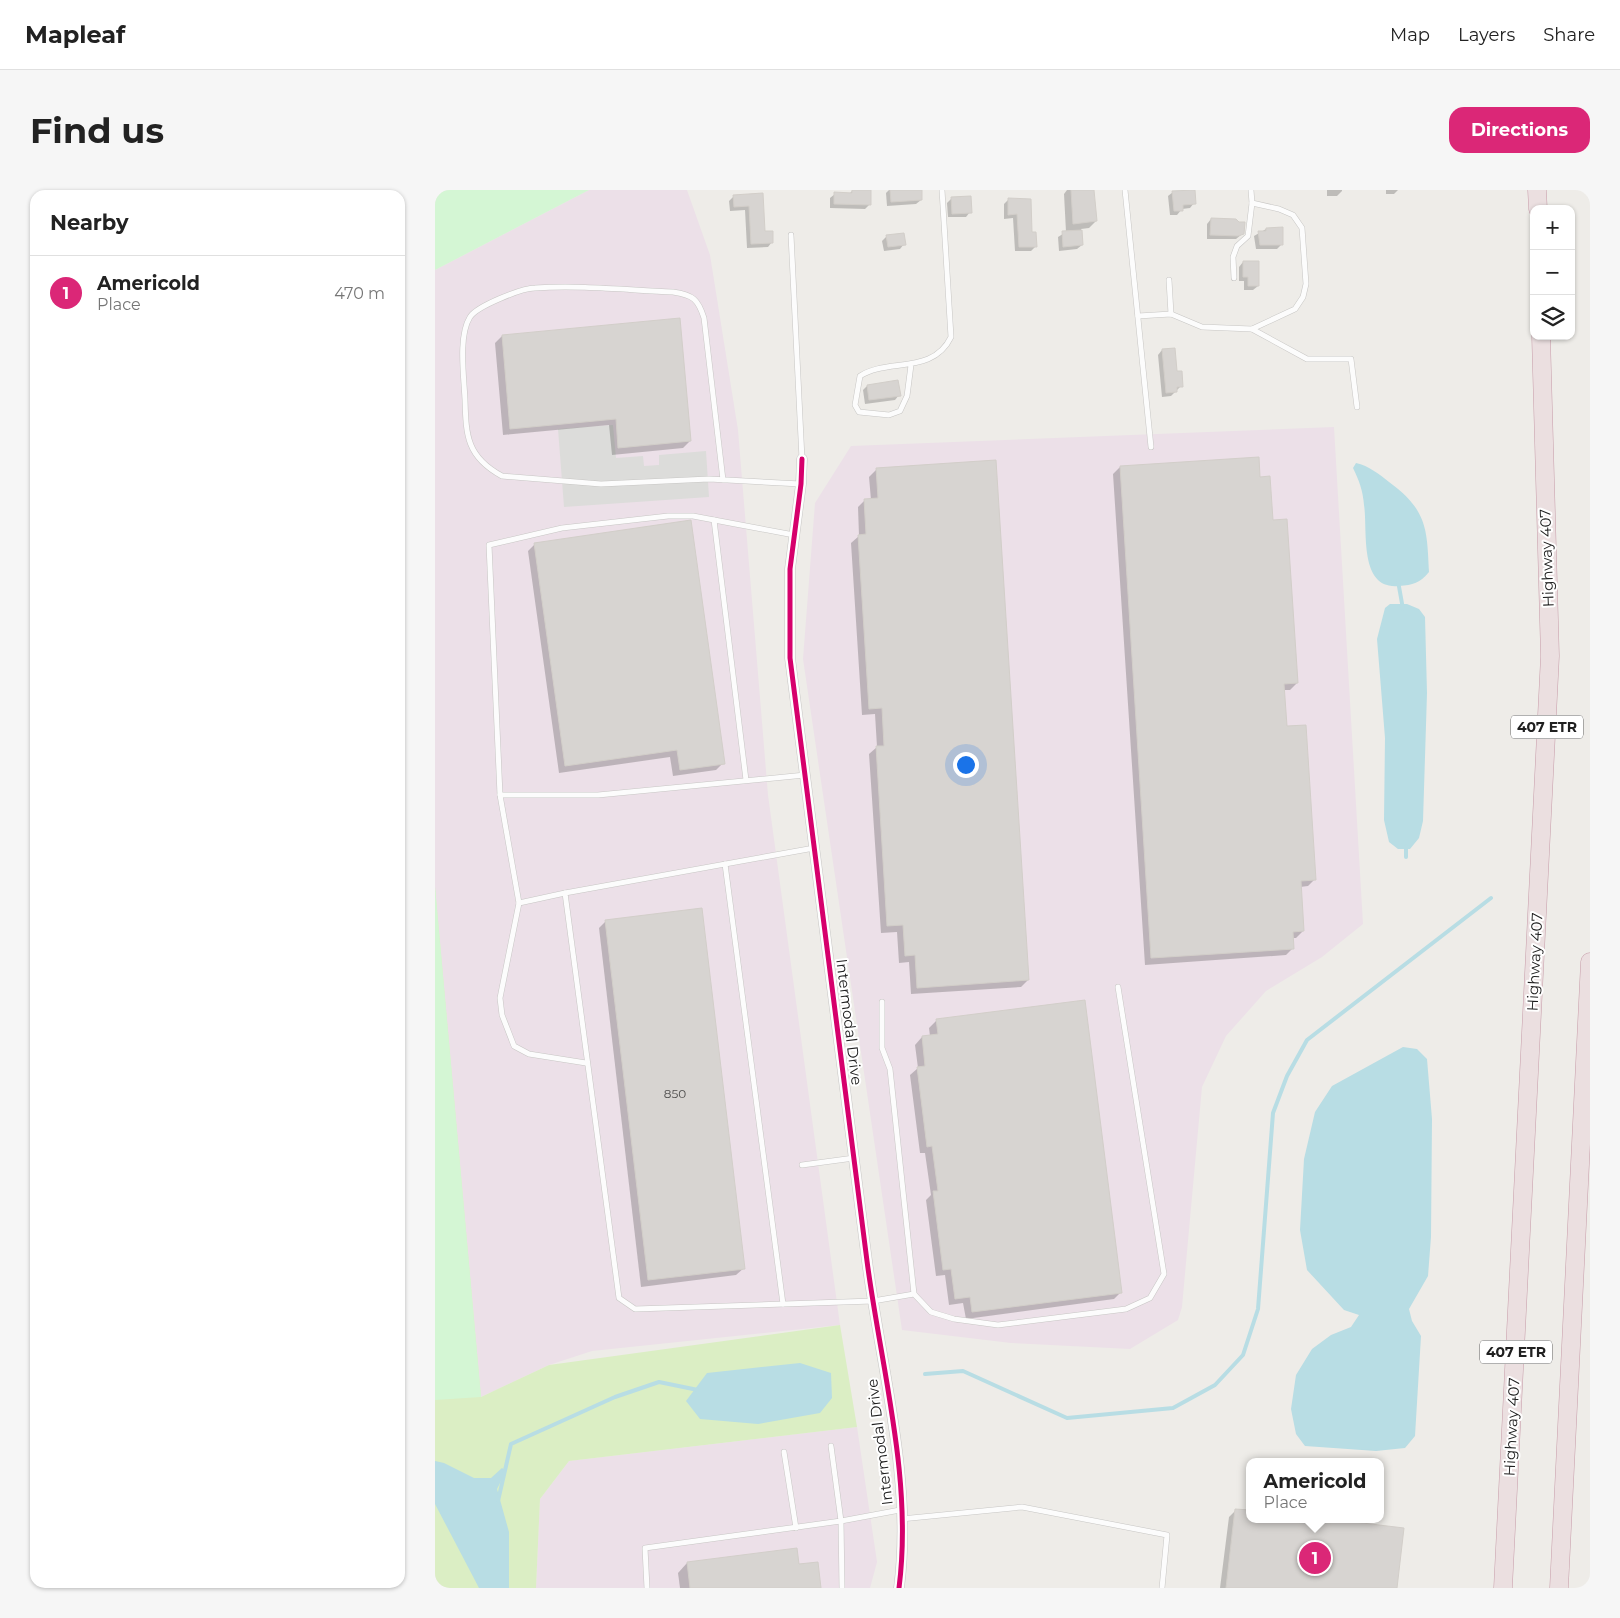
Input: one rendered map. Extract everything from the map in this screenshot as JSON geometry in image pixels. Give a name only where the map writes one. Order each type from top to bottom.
[{"type":"highway","points":[[1537,190],[1538,205]]},
{"type":"highway","name":"Highway 407","points":[[1503,1588],[1550,656],[1541,340]]},
{"type":"highway","name":"407 ETR","points":[[1560,1585],[1590,962]]},
{"type":"street","name":"Intermodal Drive","points":[[802,459],[801,484],[789,569],[790,658],[873,1301],[898,1466],[903,1558],[899,1588]]},
{"type":"lane","points":[[911,365],[907,396],[904,407],[900,411],[889,415],[859,412],[855,405],[860,376],[876,369],[911,365],[936,354],[951,337],[942,190]]},
{"type":"lane","points":[[1125,190],[1151,447]]},
{"type":"lane","points":[[1234,278],[1233,257],[1237,246],[1248,236],[1252,203],[1251,190]]},
{"type":"lane","points":[[1251,329],[1295,309],[1303,297],[1306,284],[1302,228],[1293,215],[1279,209],[1252,203]]},
{"type":"lane","points":[[791,235],[802,459]]},
{"type":"lane","points":[[1169,280],[1171,314]]},
{"type":"lane","points":[[723,480],[704,318],[699,303],[690,296],[673,292],[533,288],[479,308],[470,317],[463,336],[466,429],[473,454],[489,469],[502,476],[601,484],[723,480],[801,484]]},
{"type":"lane","points":[[1137,316],[1171,314],[1201,327],[1251,329],[1307,359],[1351,359],[1357,408]]},
{"type":"lane","points":[[586,1063],[529,1054],[514,1046],[502,1015],[500,998],[519,903],[500,795],[489,545],[581,526],[668,516],[693,516],[794,535]]},
{"type":"lane","points":[[714,520],[746,780]]},
{"type":"lane","points":[[500,795],[598,795],[805,775]]},
{"type":"lane","points":[[519,903],[814,848]]},
{"type":"lane","points":[[725,864],[783,1304]]},
{"type":"lane","points":[[565,893],[586,1063],[619,1298],[635,1309],[873,1301],[914,1294]]},
{"type":"lane","points":[[882,1002],[882,1048],[890,1069],[914,1294],[931,1312],[954,1319],[999,1325],[1126,1309],[1150,1298],[1164,1274],[1118,987]]},
{"type":"lane","points":[[802,1165],[854,1158]]},
{"type":"lane","points":[[831,1446],[841,1521],[842,1588]]},
{"type":"lane","points":[[784,1452],[796,1528]]},
{"type":"lane","points":[[647,1588],[645,1548],[901,1514],[1022,1507],[1167,1536],[1161,1588]]},
{"type":"shaded area","points":[[589,190],[687,190],[710,255],[738,430],[768,795],[840,1325],[592,1351],[549,1365],[481,1397],[435,888],[435,270]]},
{"type":"shaded area","points":[[613,425],[616,458],[643,456],[644,466],[659,465],[659,455],[706,451],[709,497],[564,507],[558,429]]},
{"type":"shaded area","points":[[1334,427],[1363,924],[1322,957],[1266,991],[1226,1036],[1202,1087],[1182,1307],[1178,1320],[1130,1349],[1011,1343],[902,1330],[803,659],[815,503],[851,446]]},
{"type":"shaded area","points":[[857,1427],[877,1562],[870,1588],[536,1588],[540,1499],[569,1461]]},
{"type":"green space","points":[[435,190],[589,190],[435,270]]},
{"type":"green space","points":[[435,887],[481,1397],[549,1365],[840,1325],[857,1427],[569,1461],[540,1499],[536,1588],[435,1588]]},
{"type":"green space","points":[[435,887],[481,1397],[435,1400]]},
{"type":"water","points":[[1356,463],[1378,473],[1402,492],[1418,511],[1423,521],[1429,572],[1416,583],[1399,586],[1386,585],[1377,579],[1371,569],[1366,543],[1363,495],[1353,468]]},
{"type":"water","points":[[1390,604],[1407,604],[1419,609],[1425,617],[1427,693],[1423,821],[1419,838],[1410,849],[1398,849],[1389,842],[1384,820],[1385,738],[1377,639],[1385,608]]},
{"type":"water","points":[[1403,1047],[1417,1049],[1427,1059],[1432,1119],[1431,1237],[1428,1276],[1409,1309],[1412,1321],[1421,1336],[1415,1436],[1405,1448],[1376,1451],[1305,1446],[1296,1434],[1291,1409],[1296,1375],[1312,1349],[1331,1335],[1351,1327],[1359,1315],[1344,1310],[1307,1270],[1300,1230],[1304,1159],[1315,1112],[1332,1086]]},
{"type":"water","points":[[800,1363],[831,1373],[832,1398],[820,1413],[758,1424],[700,1419],[686,1401],[707,1373]]},
{"type":"water","points":[[435,1461],[444,1463],[474,1478],[491,1478],[502,1468],[506,1471],[497,1489],[509,1532],[509,1588],[479,1588],[435,1504]]},
{"type":"building","points":[[852,190],[871,190],[871,205],[834,204],[834,192],[852,193]]},
{"type":"building","points":[[890,190],[922,190],[922,200],[891,202]]},
{"type":"building","points":[[1071,190],[1094,190],[1097,221],[1073,224]]},
{"type":"building","points":[[1195,190],[1196,204],[1183,205],[1183,211],[1174,211],[1172,191]]},
{"type":"building","points":[[763,193],[765,231],[773,231],[773,243],[751,244],[749,206],[734,207],[733,195]]},
{"type":"building","points":[[971,196],[972,213],[952,214],[951,197]]},
{"type":"building","points":[[1008,198],[1031,199],[1032,232],[1036,232],[1037,247],[1019,247],[1017,214],[1008,215]]},
{"type":"building","points":[[1211,218],[1236,219],[1239,222],[1245,222],[1244,234],[1238,236],[1210,235]]},
{"type":"building","points":[[1283,227],[1283,245],[1260,245],[1258,231],[1266,231],[1266,228]]},
{"type":"building","points":[[1082,230],[1083,245],[1063,247],[1062,231]]},
{"type":"building","points":[[904,233],[906,245],[888,247],[886,235]]},
{"type":"building","points":[[1243,261],[1259,261],[1259,286],[1248,286],[1248,277],[1243,277]]},
{"type":"building","points":[[680,318],[691,441],[618,448],[616,419],[510,429],[502,335]]},
{"type":"building","points":[[1175,348],[1177,371],[1182,371],[1183,387],[1177,387],[1177,392],[1166,393],[1162,349]]},
{"type":"building","points":[[898,380],[901,396],[869,400],[867,385]]},
{"type":"building","points":[[1259,457],[1260,477],[1270,476],[1273,520],[1287,519],[1298,683],[1284,684],[1287,726],[1306,725],[1316,880],[1301,881],[1304,931],[1293,932],[1294,949],[1151,958],[1120,466]]},
{"type":"building","points":[[996,460],[1029,980],[917,988],[915,955],[905,956],[903,925],[887,926],[876,746],[884,746],[882,708],[869,709],[858,535],[866,534],[864,499],[878,498],[876,468]]},
{"type":"building","points":[[691,520],[725,764],[680,770],[677,750],[565,766],[534,543]]},
{"type":"building","points":[[702,908],[745,1269],[648,1280],[605,920]]},
{"type":"building","points":[[1085,1000],[1122,1293],[972,1312],[970,1297],[955,1299],[951,1269],[943,1270],[933,1191],[938,1191],[932,1146],[927,1147],[917,1067],[925,1066],[922,1036],[938,1034],[936,1019]]},
{"type":"building","points":[[1235,1509],[1246,1510],[1246,1523],[1362,1523],[1404,1528],[1397,1588],[1226,1588]]},
{"type":"building","points":[[797,1548],[799,1564],[818,1562],[821,1588],[690,1588],[687,1562]]},
{"type":"waterway","points":[[1398,581],[1403,609]]},
{"type":"waterway","points":[[1406,846],[1406,857]]},
{"type":"waterway","points":[[925,1374],[963,1371],[1067,1418],[1173,1408],[1215,1385],[1243,1355],[1258,1309],[1273,1113],[1287,1076],[1307,1040],[1491,898]]},
{"type":"waterway","points":[[498,1501],[511,1444],[615,1397],[659,1382],[698,1390]]},
{"type":"cycle path","points":[[802,459],[801,484],[790,569],[790,658],[867,1261],[899,1465],[902,1506],[899,1588]]},
{"type":"place","name":"Americold","points":[[1315,1558]]}]
